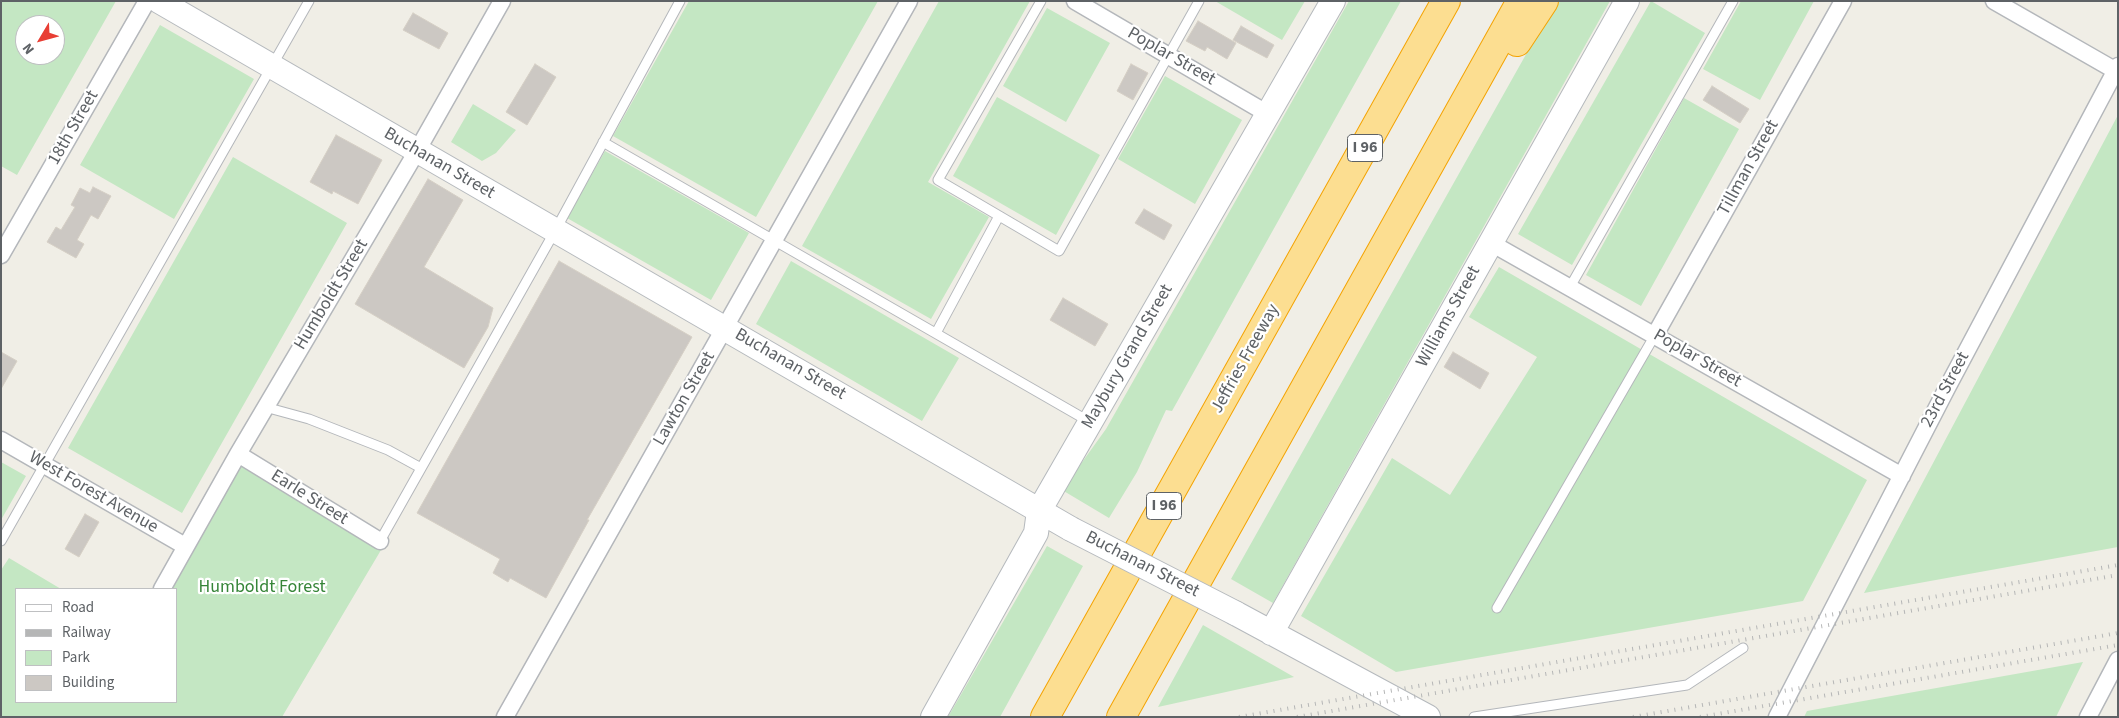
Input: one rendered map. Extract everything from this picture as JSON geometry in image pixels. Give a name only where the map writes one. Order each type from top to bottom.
[{"type":"highway","name":"Jeffries Freeway","points":[[1045,717],[1446,1]]},
{"type":"highway","points":[[1121,717],[1358,296],[1391,233],[1521,1]]},
{"type":"highway","points":[[1391,233],[1544,1]]},
{"type":"street","name":"18th Street","points":[[1,255],[148,1]]},
{"type":"street","name":"Buchanan Street","points":[[160,1],[555,231],[726,327],[1039,511],[1235,613],[1428,717]]},
{"type":"street","name":"Humboldt Street","points":[[163,588],[238,454],[418,151],[502,1]]},
{"type":"street","name":"Lawton Street","points":[[505,717],[909,1]]},
{"type":"street","name":"Poplar Street","points":[[1075,1],[1268,114]]},
{"type":"street","name":"Maybury Grand Street","points":[[933,717],[1036,533],[1039,511],[1333,1]]},
{"type":"street","name":"Williams Street","points":[[1271,633],[1627,1]]},
{"type":"street","name":"Tillman Street","points":[[1655,335],[1844,1]]},
{"type":"street","points":[[1999,2],[2117,69]]},
{"type":"street","name":"23rd Street","points":[[1777,717],[2117,69]]},
{"type":"street","name":"Poplar Street","points":[[1491,242],[1902,476]]},
{"type":"street","name":"West Forest Avenue","points":[[1,440],[185,546]]},
{"type":"street","name":"Earle Street","points":[[238,454],[380,541]]},
{"type":"street","points":[[2088,717],[2118,660]]},
{"type":"lane","points":[[1,542],[309,1]]},
{"type":"lane","points":[[380,541],[555,231],[680,1]]},
{"type":"lane","points":[[1041,1],[938,180],[1059,251],[1199,1]]},
{"type":"lane","points":[[1570,287],[1733,1]]},
{"type":"lane","points":[[603,142],[1090,422]]},
{"type":"lane","points":[[936,333],[999,216]]},
{"type":"lane","points":[[1497,608],[1655,335]]},
{"type":"lane","points":[[266,407],[309,420],[388,450],[421,468]]},
{"type":"lane","points":[[1474,717],[1687,685],[1743,648]]},
{"type":"green space","points":[[1,1],[116,1],[17,175],[1,166]]},
{"type":"green space","points":[[689,1],[878,1],[756,217],[613,136]]},
{"type":"green space","points":[[939,1],[1030,1],[928,182],[989,217],[931,319],[802,246]]},
{"type":"green space","points":[[1215,1],[1305,1],[1282,40]]},
{"type":"green space","points":[[1349,1],[1401,1],[1172,411],[1166,410],[1137,472],[1109,518],[1062,490],[1106,429]]},
{"type":"green space","points":[[1556,1],[1610,1],[1273,603],[1231,579]]},
{"type":"green space","points":[[1651,1],[1705,33],[1572,265],[1518,234]]},
{"type":"green space","points":[[1741,1],[1814,1],[1760,100],[1703,69]]},
{"type":"green space","points":[[1047,8],[1110,43],[1066,122],[1003,86]]},
{"type":"green space","points":[[160,25],[254,79],[174,219],[80,165]]},
{"type":"green space","points":[[1165,76],[1242,120],[1195,204],[1118,159]]},
{"type":"green space","points":[[997,97],[1100,155],[1056,235],[953,176]]},
{"type":"green space","points":[[1684,98],[1739,129],[1641,306],[1586,275]]},
{"type":"green space","points":[[473,104],[516,130],[496,153],[482,161],[451,142]]},
{"type":"green space","points":[[2118,115],[2118,547],[1864,593]]},
{"type":"green space","points":[[605,151],[749,233],[711,300],[567,218]]},
{"type":"green space","points":[[233,157],[347,223],[182,513],[68,448]]},
{"type":"green space","points":[[791,261],[959,358],[922,421],[756,324]]},
{"type":"green space","points":[[1499,267],[1867,480],[1803,601],[1396,672],[1301,616],[1392,458],[1450,495],[1537,357],[1469,317]]},
{"type":"green space","points":[[1,462],[26,476],[1,520]]},
{"type":"green space","name":"Humboldt Forest","points":[[239,465],[381,550],[282,717],[1,717],[1,570],[9,558],[59,588],[15,588],[15,703],[178,703],[178,588],[166,588]]},
{"type":"green space","points":[[1047,546],[1083,566],[1000,717],[948,717]]},
{"type":"green space","points":[[1203,625],[1294,677],[1158,707]]},
{"type":"green space","points":[[2083,662],[2056,717],[1804,717],[1807,711]]},
{"type":"building","points":[[413,13],[448,33],[439,49],[403,30]]},
{"type":"building","points":[[1198,21],[1236,43],[1227,59],[1207,47],[1205,51],[1186,41]]},
{"type":"building","points":[[1241,26],[1274,45],[1267,58],[1233,40]]},
{"type":"building","points":[[535,64],[556,77],[527,125],[506,112]]},
{"type":"building","points":[[1131,64],[1148,73],[1133,100],[1117,91]]},
{"type":"building","points":[[1712,86],[1749,109],[1740,123],[1703,100]]},
{"type":"building","points":[[336,135],[382,160],[358,204],[333,191],[332,194],[310,182]]},
{"type":"building","points":[[428,179],[463,200],[424,267],[493,308],[488,327],[464,368],[355,304]]},
{"type":"building","points":[[93,187],[111,196],[98,219],[91,215],[77,240],[84,244],[76,258],[47,242],[56,227],[61,230],[75,207],[71,205],[80,188],[90,193]]},
{"type":"building","points":[[1144,209],[1172,225],[1164,240],[1135,223]]},
{"type":"building","points":[[559,261],[692,337],[587,520],[589,520],[546,598],[510,578],[508,582],[493,573],[500,559],[417,513]]},
{"type":"building","points":[[1063,298],[1108,324],[1095,346],[1050,320]]},
{"type":"building","points":[[1,352],[17,361],[1,389]]},
{"type":"building","points":[[1453,352],[1489,373],[1480,389],[1444,367]]},
{"type":"building","points":[[85,514],[99,522],[79,557],[65,549]]},
{"type":"railway","points":[[1239,717],[2118,565]]},
{"type":"railway","points":[[1297,717],[2118,575]]},
{"type":"railway","points":[[1633,717],[2118,633]]},
{"type":"railway","points":[[1700,717],[2118,645]]}]
